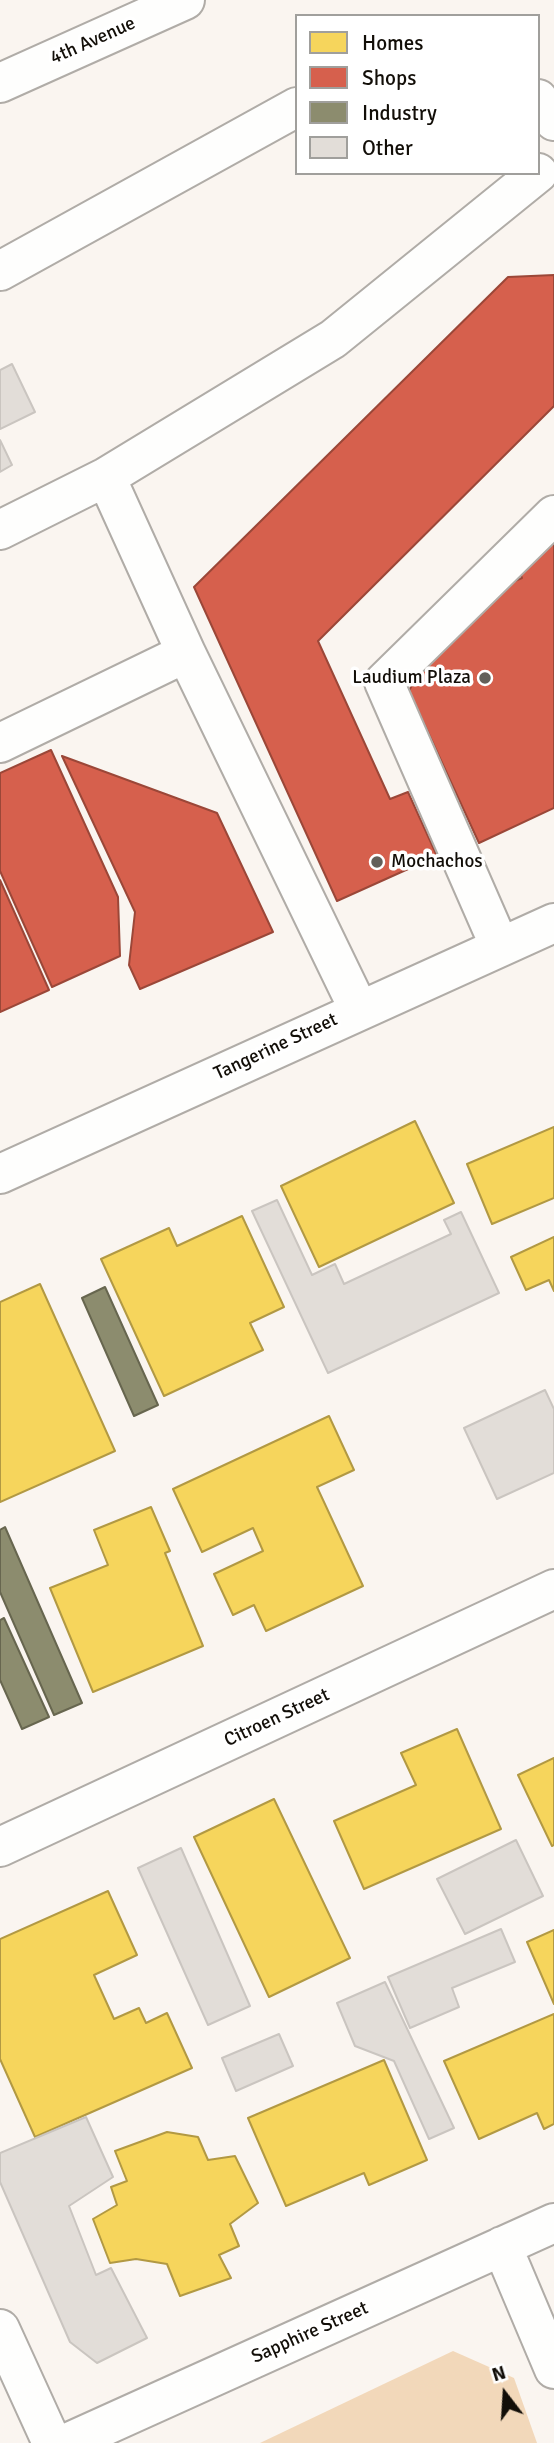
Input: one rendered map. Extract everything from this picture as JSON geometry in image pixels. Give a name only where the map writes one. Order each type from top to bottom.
[{"type":"street","name":"4th Avenue","points":[[0,83],[185,0]]},
{"type":"street","points":[[540,102],[554,121]]},
{"type":"street","points":[[0,271],[295,108]]},
{"type":"street","points":[[0,530],[106,477],[332,339],[536,175]]},
{"type":"street","points":[[106,477],[186,653],[359,1010]]},
{"type":"street","points":[[500,947],[384,682],[554,515]]},
{"type":"street","points":[[0,743],[186,653]]},
{"type":"street","name":"Tangerine Street","points":[[0,1174],[554,923]]},
{"type":"street","name":"Citroen Street","points":[[0,1847],[554,1589]]},
{"type":"street","name":"Sapphire Street","points":[[67,2443],[554,2223]]},
{"type":"street","points":[[502,2246],[554,2369]]},
{"type":"street","points":[[0,2329],[52,2443]]},
{"type":"shaded area","points":[[453,2351],[514,2378],[537,2443],[260,2443]]},
{"type":"building: Homes","points":[[415,1121],[454,1203],[319,1267],[281,1186]]},
{"type":"building: Homes","points":[[554,1127],[554,1198],[492,1224],[467,1164]]},
{"type":"building: Homes","points":[[242,1216],[284,1307],[250,1323],[263,1350],[164,1396],[101,1259],[169,1228],[177,1246]]},
{"type":"building: Homes","points":[[554,1237],[554,1291],[549,1280],[526,1290],[511,1257]]},
{"type":"building: Homes","points":[[40,1284],[115,1451],[0,1502],[0,1302]]},
{"type":"building: Homes","points":[[329,1416],[354,1470],[317,1487],[363,1586],[266,1631],[254,1605],[233,1615],[214,1574],[263,1551],[253,1528],[202,1552],[173,1489]]},
{"type":"building: Homes","points":[[151,1507],[170,1551],[165,1553],[203,1646],[93,1692],[50,1588],[108,1565],[94,1530]]},
{"type":"building: Homes","points":[[457,1729],[501,1829],[364,1889],[334,1821],[416,1785],[401,1753]]},
{"type":"building: Homes","points":[[554,1758],[554,1845],[552,1846],[518,1775]]},
{"type":"building: Homes","points":[[274,1799],[350,1958],[269,1997],[194,1837]]},
{"type":"building: Homes","points":[[108,1891],[137,1955],[94,1975],[114,2019],[139,2008],[146,2023],[167,2013],[192,2068],[35,2137],[0,2059],[0,1939]]},
{"type":"building: Homes","points":[[554,1930],[554,2004],[527,1942]]},
{"type":"building: Homes","points":[[554,2014],[554,2124],[544,2129],[537,2113],[479,2139],[444,2061]]},
{"type":"building: Homes","points":[[384,2060],[427,2160],[369,2185],[364,2173],[286,2206],[248,2118]]},
{"type":"building: Homes","points":[[167,2132],[198,2137],[208,2160],[235,2156],[258,2203],[230,2224],[239,2246],[219,2255],[231,2278],[180,2296],[167,2264],[136,2259],[110,2263],[93,2219],[117,2205],[111,2187],[127,2181],[115,2151]]},
{"type":"building: Shops","points":[[554,275],[554,406],[318,641],[390,799],[408,792],[437,856],[337,901],[194,587],[508,277]]},
{"type":"building: Shops","name":"Laudium Plaza","points":[[554,535],[554,808],[479,843],[409,691],[422,665],[493,590],[522,578],[515,563],[549,547],[546,539]]},
{"type":"building: Shops","points":[[51,750],[118,897],[120,956],[52,987],[0,871],[0,773]]},
{"type":"building: Shops","points":[[62,756],[217,813],[273,932],[140,989],[129,965],[135,912]]},
{"type":"building: Shops","points":[[0,880],[49,990],[0,1012]]},
{"type":"building: Industry","points":[[105,1287],[158,1405],[134,1416],[82,1298]]},
{"type":"building: Industry","points":[[5,1527],[82,1703],[54,1715],[0,1592],[0,1530]]},
{"type":"building: Industry","points":[[4,1618],[49,1717],[22,1729],[0,1680],[0,1620]]},
{"type":"building: Other","points":[[12,364],[35,412],[0,429],[0,370]]},
{"type":"building: Other","points":[[0,440],[12,465],[0,472]]},
{"type":"building: Other","points":[[277,1200],[312,1275],[335,1264],[344,1284],[451,1234],[444,1220],[461,1212],[499,1293],[328,1373],[252,1211]]},
{"type":"building: Other","points":[[545,1390],[554,1409],[554,1473],[497,1499],[464,1428]]},
{"type":"building: Other","points":[[516,1840],[543,1896],[465,1934],[437,1879]]},
{"type":"building: Other","points":[[181,1848],[250,2006],[208,2025],[138,1868]]},
{"type":"building: Other","points":[[501,1929],[515,1962],[452,1988],[459,2007],[410,2028],[388,1977]]},
{"type":"building: Other","points":[[385,1982],[454,2128],[429,2139],[394,2061],[355,2046],[337,2003]]},
{"type":"building: Other","points":[[279,2034],[293,2066],[236,2091],[222,2058]]},
{"type":"building: Other","points":[[86,2117],[113,2177],[69,2206],[96,2275],[111,2268],[147,2338],[97,2363],[70,2342],[0,2182],[0,2153]]},
{"type":"place","name":"Laudium Plaza","points":[[485,678]]},
{"type":"place","name":"Mochachos","points":[[377,862]]}]
